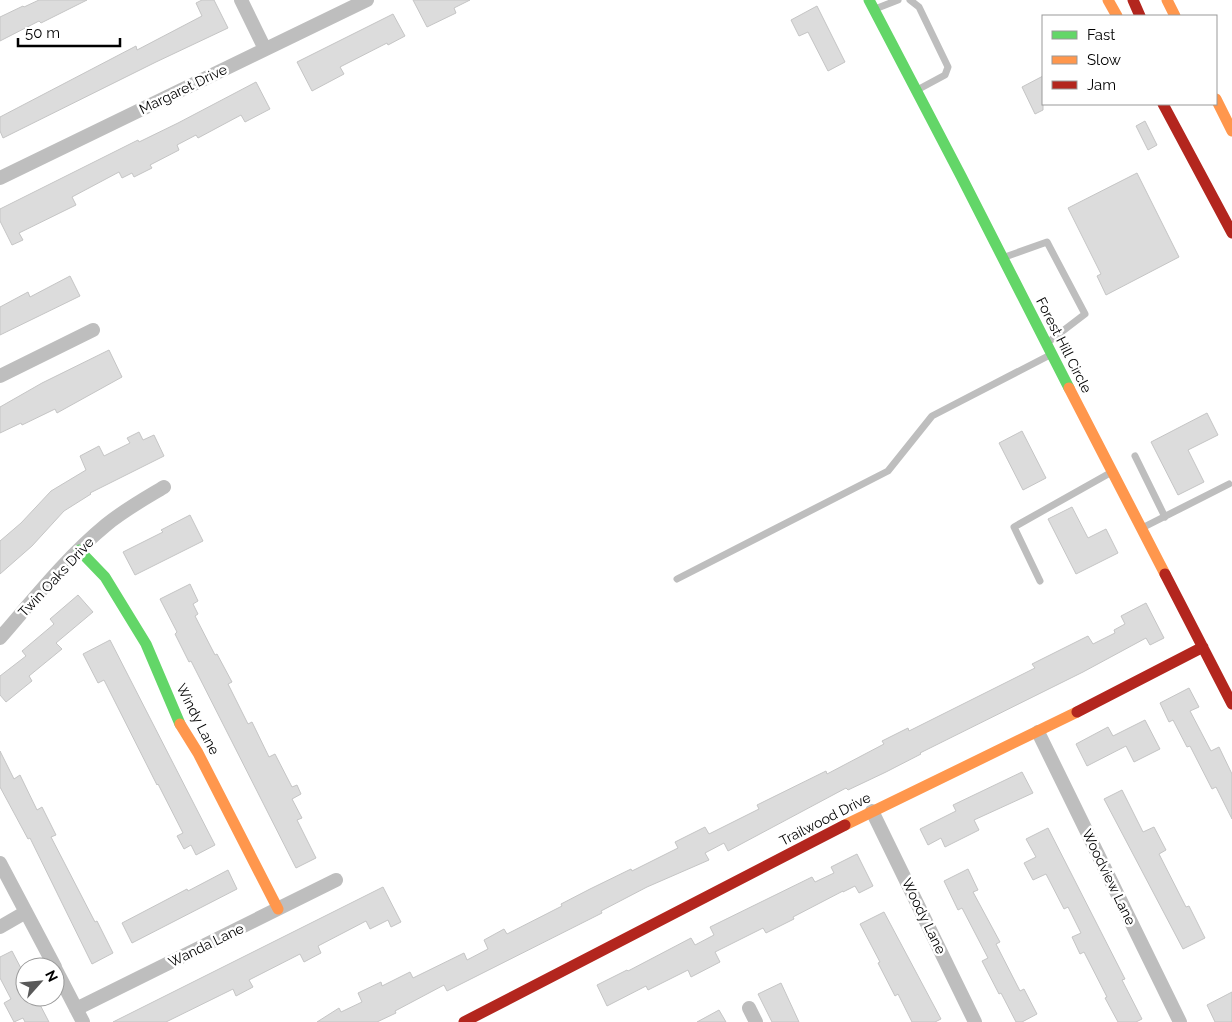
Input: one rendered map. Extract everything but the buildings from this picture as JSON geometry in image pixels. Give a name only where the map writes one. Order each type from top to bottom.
[{"type":"main road","points":[[1108,0],[1116,15]]},
{"type":"main road","points":[[1132,0],[1140,15]]},
{"type":"main road","points":[[1166,0],[1174,15]]},
{"type":"main road","name":"Forest Hill Circle","points":[[872,5],[1232,704]]},
{"type":"main road","points":[[1217,101],[1232,131]]},
{"type":"main road","points":[[1164,105],[1232,233]]},
{"type":"main road","name":"Windy Lane","points":[[79,550],[105,577],[146,644],[183,730],[198,753],[278,909]]},
{"type":"main road","name":"Trailwood Drive","points":[[464,1022],[872,811],[1038,732],[1203,647]]},
{"type":"street","points":[[241,0],[265,49]]},
{"type":"street","name":"Margaret Drive","points":[[0,178],[367,0]]},
{"type":"street","points":[[0,376],[93,330]]},
{"type":"street","name":"Twin Oaks Drive","points":[[0,638],[64,564],[106,525],[164,487]]},
{"type":"street","name":"Woodview Lane","points":[[1038,732],[1180,1022]]},
{"type":"street","name":"Woody Lane","points":[[872,811],[975,1022]]},
{"type":"street","points":[[0,863],[50,957]]},
{"type":"street","name":"Wanda Lane","points":[[76,1009],[336,880]]},
{"type":"street","points":[[0,926],[26,912]]},
{"type":"street","points":[[65,987],[83,1022]]},
{"type":"street","points":[[749,1008],[756,1022]]},
{"type":"lane","points":[[872,5],[898,0]]},
{"type":"lane","points":[[910,0],[919,7],[948,67],[945,75],[916,90]]},
{"type":"lane","points":[[677,579],[888,471],[932,416],[1048,349],[1085,314],[1047,242],[1002,258]]},
{"type":"lane","points":[[1135,456],[1165,517]]},
{"type":"lane","points":[[1040,580],[1014,527],[1113,472]]},
{"type":"lane","points":[[1142,529],[1229,484]]},
{"type":"traffic: fast","points":[[869,0],[1069,388]]},
{"type":"traffic: fast","points":[[79,550],[105,577],[146,644],[180,724]]},
{"type":"traffic: slow","points":[[1108,0],[1116,15]]},
{"type":"traffic: slow","points":[[1167,0],[1174,15]]},
{"type":"traffic: slow","points":[[1217,101],[1232,131]]},
{"type":"traffic: slow","points":[[1069,388],[1165,574]]},
{"type":"traffic: slow","points":[[845,825],[1077,712]]},
{"type":"traffic: slow","points":[[180,724],[198,753],[278,909]]},
{"type":"traffic: jam","points":[[1133,0],[1140,15]]},
{"type":"traffic: jam","points":[[1164,105],[1232,233]]},
{"type":"traffic: jam","points":[[1165,574],[1232,704]]},
{"type":"traffic: jam","points":[[1077,712],[1203,647]]},
{"type":"traffic: jam","points":[[464,1022],[845,825]]}]
